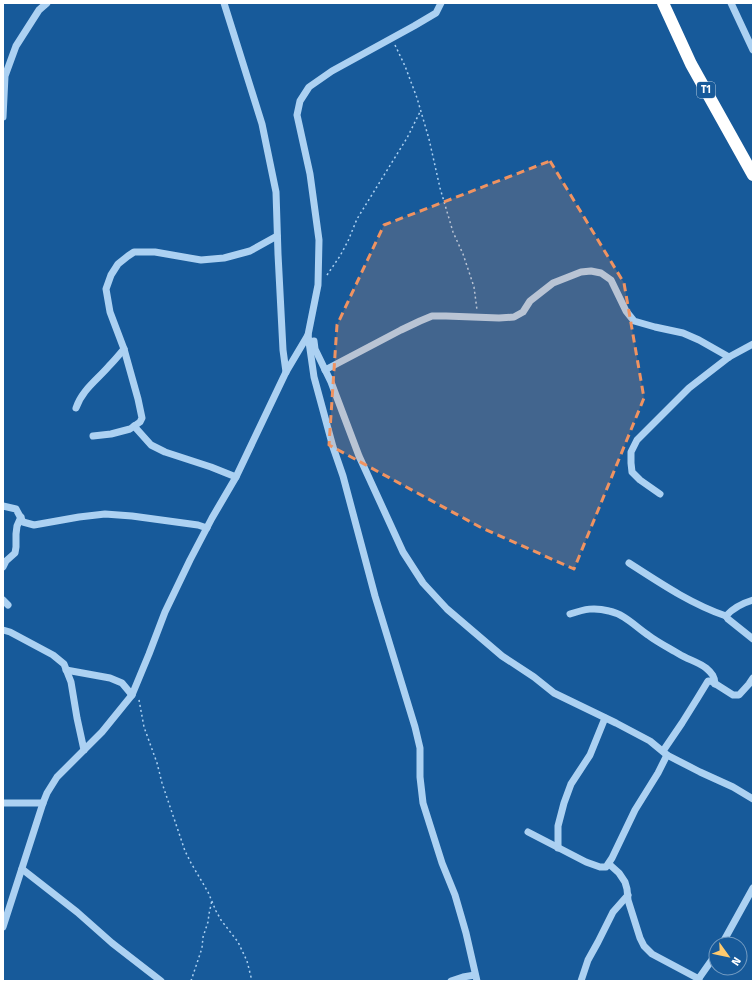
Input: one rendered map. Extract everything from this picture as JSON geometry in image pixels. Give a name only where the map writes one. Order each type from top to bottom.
[{"type":"highway","name":"T1","points":[[663,3],[691,64],[753,175]]},
{"type":"street","points":[[3,117],[5,76],[16,46],[39,10],[47,3]]},
{"type":"street","points":[[224,3],[262,124],[276,192],[283,350],[286,372]]},
{"type":"street","points":[[441,3],[436,13],[332,71],[309,87],[300,101],[297,115],[310,174],[319,240],[318,285],[308,335],[314,377],[333,447],[343,476],[375,596],[415,727],[420,748],[420,777],[423,803],[442,863],[455,895],[476,978],[463,977],[451,981]]},
{"type":"street","points":[[731,3],[753,50]]},
{"type":"street","points":[[92,436],[111,434],[130,429],[140,422],[142,418],[124,349],[110,312],[106,289],[111,275],[118,264],[134,252],[143,251],[201,260],[224,258],[250,251],[277,236]]},
{"type":"street","points":[[325,370],[400,330],[432,316],[514,317],[523,312],[530,301],[553,283],[581,272],[591,271],[601,273],[611,280],[626,311],[634,321],[683,333],[729,357]]},
{"type":"street","points":[[310,324],[315,348],[331,382],[359,456],[403,552],[423,583],[447,609],[502,656],[534,677],[554,693],[650,741],[665,753],[700,772],[733,787],[753,799]]},
{"type":"street","points":[[3,927],[47,793],[57,777],[102,732],[133,692],[150,654],[165,612],[190,560],[236,477],[286,372],[308,335]]},
{"type":"street","points":[[660,494],[640,480],[632,472],[631,452],[637,440],[689,388],[729,357],[753,344]]},
{"type":"street","points":[[76,408],[78,400],[84,391],[124,349]]},
{"type":"street","points":[[134,426],[151,444],[165,452],[236,477]]},
{"type":"street","points":[[3,506],[16,509],[23,522],[34,525],[79,516],[105,514],[198,525],[207,528]]},
{"type":"street","points":[[3,567],[6,561],[15,553],[17,526],[21,517]]},
{"type":"street","points":[[629,563],[682,597],[726,616],[753,639]]},
{"type":"street","points":[[726,616],[730,611],[746,602],[753,600]]},
{"type":"street","points":[[570,614],[582,610],[597,608],[611,611],[625,618],[649,636],[687,659],[706,668],[715,679],[714,684]]},
{"type":"street","points":[[3,630],[10,632],[53,654],[64,664],[71,682],[76,718],[84,750]]},
{"type":"street","points":[[66,670],[110,678],[122,683],[133,692]]},
{"type":"street","points":[[528,832],[586,862],[600,867],[606,867],[609,864],[635,810],[658,773],[665,753],[708,681],[711,681],[733,695],[739,695],[753,678]]},
{"type":"street","points":[[558,848],[558,826],[571,784],[590,755],[606,718]]},
{"type":"street","points":[[3,803],[43,802]]},
{"type":"street","points":[[609,864],[625,882],[628,900],[644,946],[652,954],[698,980],[708,966]]},
{"type":"street","points":[[22,869],[161,981]]},
{"type":"street","points":[[726,936],[753,888]]},
{"type":"street","points":[[581,981],[588,960],[613,912],[628,895]]},
{"type":"path","points":[[392,38],[405,66],[430,139],[440,188],[453,232],[463,254],[474,287],[478,317]]},
{"type":"path","points":[[318,285],[340,256],[357,219],[407,138],[421,111]]},
{"type":"path","points":[[133,692],[140,703],[144,727],[185,851],[212,900],[218,915],[244,955],[252,981]]},
{"type":"path","points":[[191,981],[202,948],[212,900]]},
{"type":"highlighted area","points":[[550,161],[624,283],[644,398],[574,569],[480,527],[329,445],[337,325],[384,225]]}]
